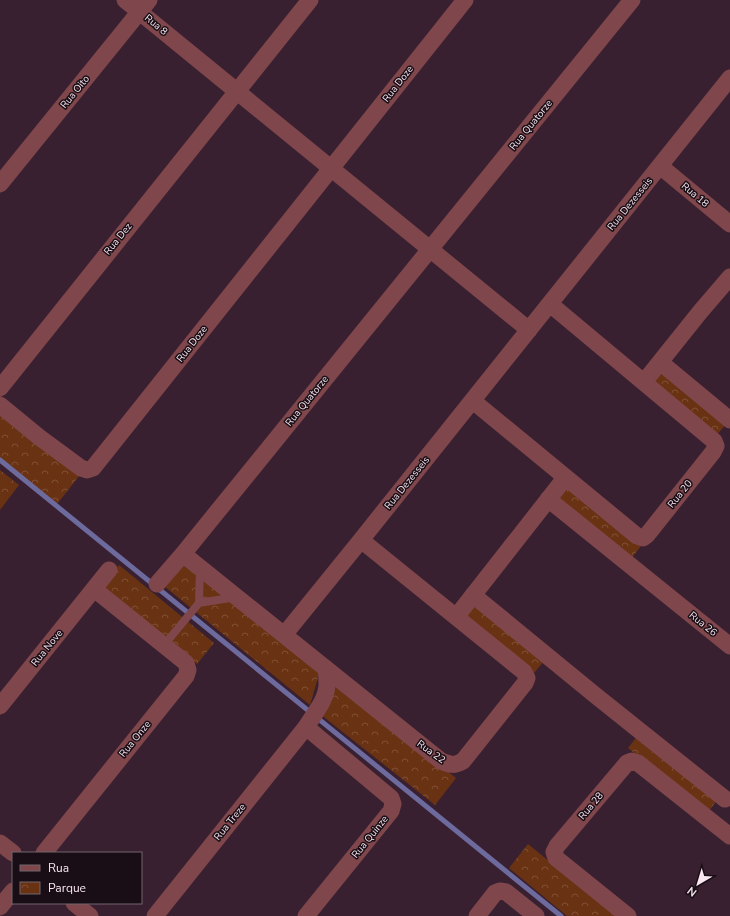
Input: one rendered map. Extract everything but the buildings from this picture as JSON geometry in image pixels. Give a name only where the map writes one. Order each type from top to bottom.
[{"type":"street","name":"Rua 8","points":[[125,0],[144,6],[186,50],[237,91]]},
{"type":"street","name":"Rua Dez","points":[[0,388],[310,0]]},
{"type":"street","name":"Rua Doze","points":[[0,405],[39,437],[81,468],[87,470],[93,468],[465,0]]},
{"type":"street","name":"Rua Quatorze","points":[[157,584],[183,554],[632,0]]},
{"type":"street","name":"Rua Oito","points":[[0,184],[144,6]]},
{"type":"street","name":"Rua Dezesseis","points":[[284,635],[530,330],[730,78]]},
{"type":"street","points":[[237,91],[530,330]]},
{"type":"street","name":"Rua 18","points":[[660,166],[730,224]]},
{"type":"street","points":[[644,382],[730,277]]},
{"type":"street","name":"Rua 20","points":[[472,401],[637,536],[643,538],[647,535],[713,452],[716,446],[714,441],[550,304]]},
{"type":"street","points":[[660,362],[730,420]]},
{"type":"street","points":[[456,617],[565,478]]},
{"type":"street","name":"Rua 26","points":[[548,499],[730,646]]},
{"type":"street","name":"Rua 22","points":[[284,635],[441,761],[450,765],[458,764],[468,755],[525,683],[527,678],[524,672],[361,540]]},
{"type":"street","points":[[183,554],[284,635]]},
{"type":"street","name":"Rua Nove","points":[[0,706],[109,570]]},
{"type":"street","name":"Rua Onze","points":[[45,852],[186,676],[188,670],[186,663],[94,589]]},
{"type":"street","points":[[473,595],[595,695],[727,796],[708,819]]},
{"type":"street","name":"Rua Treze","points":[[155,916],[311,719],[326,693],[326,669]]},
{"type":"street","name":"Rua Quinze","points":[[306,916],[391,811],[393,804],[391,798],[350,764],[311,719]]},
{"type":"street","name":"Rua 28","points":[[628,916],[556,858],[554,852],[557,846],[626,764],[632,761],[638,763],[730,836]]},
{"type":"street","points":[[0,843],[12,852]]},
{"type":"street","points":[[476,916],[495,893],[500,891],[506,892],[536,916]]},
{"type":"street","points":[[0,907],[12,892]]},
{"type":"street","points":[[75,904],[90,916]]},
{"type":"lane","points":[[198,605],[200,567]]},
{"type":"lane","points":[[164,645],[198,605],[237,597]]},
{"type":"green space","points":[[664,369],[727,423],[715,437],[653,384]]},
{"type":"green space","points":[[0,410],[80,475],[57,504],[0,459]]},
{"type":"green space","points":[[0,470],[19,485],[0,510]]},
{"type":"green space","points":[[566,483],[641,546],[631,559],[555,497]]},
{"type":"green space","points":[[186,560],[320,671],[310,705],[164,586]]},
{"type":"green space","points":[[119,565],[214,643],[197,664],[101,586]]},
{"type":"green space","points":[[474,602],[545,660],[534,673],[464,615]]},
{"type":"green space","points":[[331,679],[456,778],[435,805],[320,714]]},
{"type":"green space","points":[[639,734],[718,799],[708,812],[628,748]]},
{"type":"green space","points":[[528,844],[616,916],[567,916],[509,868]]},
{"type":"waterway","points":[[0,460],[561,916]]}]
